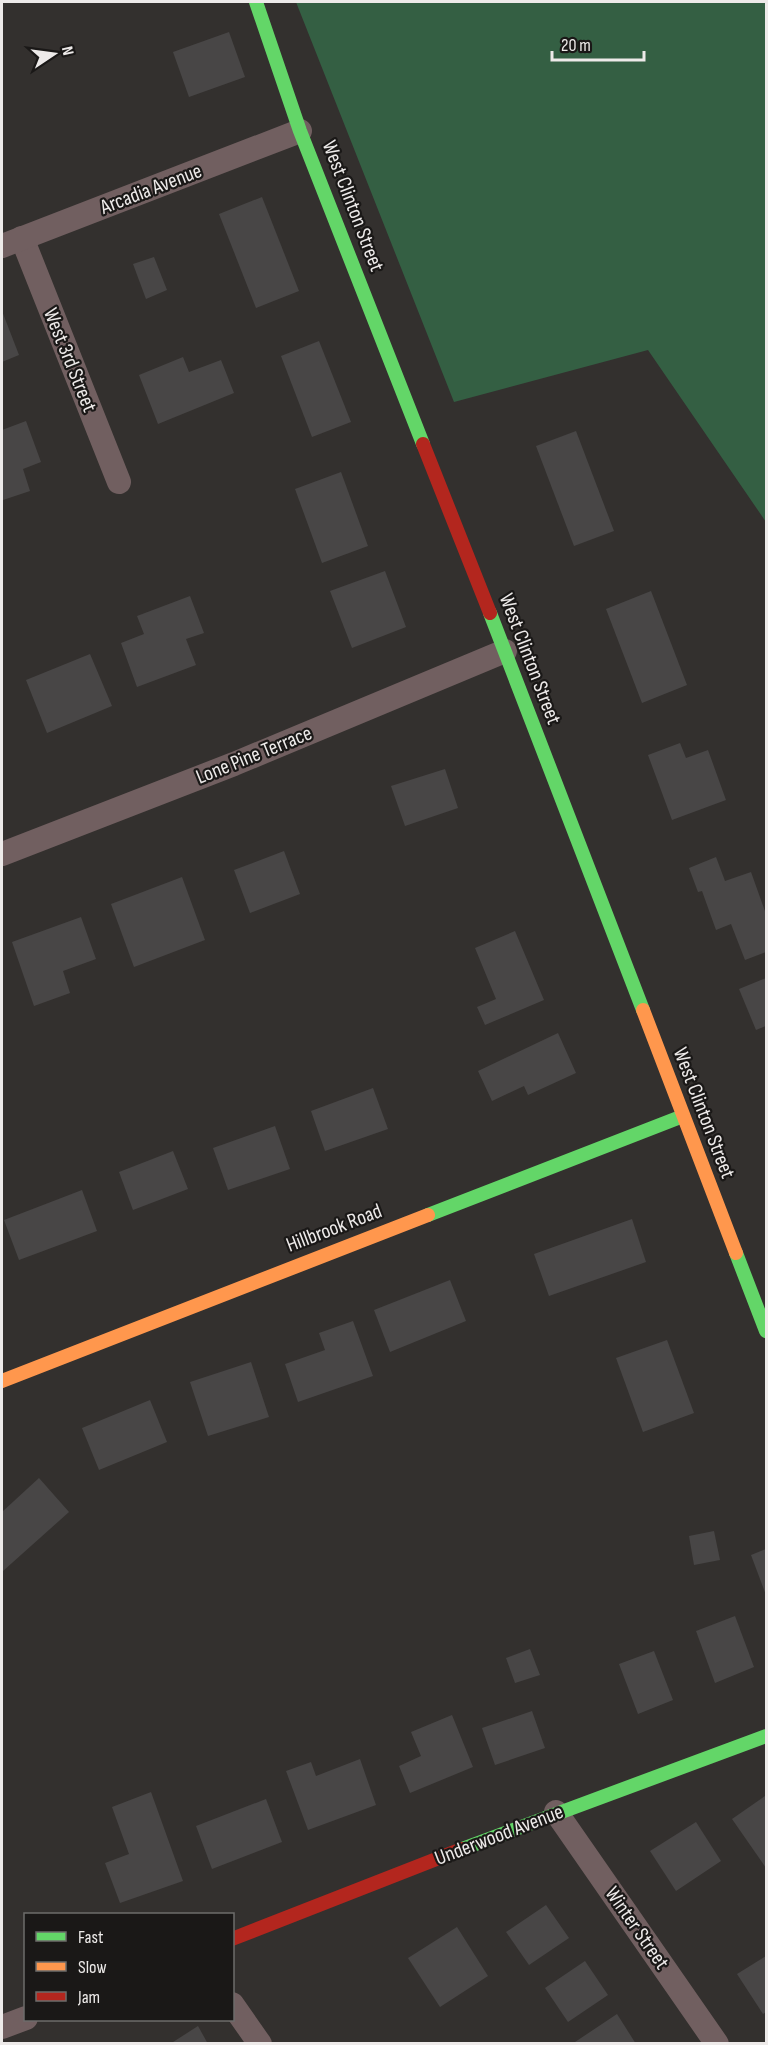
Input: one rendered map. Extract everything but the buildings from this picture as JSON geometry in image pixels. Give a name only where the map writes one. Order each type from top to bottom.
[{"type":"street","name":"West Clinton Street","points":[[256,2],[300,131],[505,651],[766,1331]]},
{"type":"street","name":"Arcadia Avenue","points":[[12,242],[300,131]]},
{"type":"street","name":"West 3rd Street","points":[[12,242],[119,482]]},
{"type":"street","name":"Lone Pine Terrace","points":[[2,854],[234,764],[505,651]]},
{"type":"street","name":"Hillbrook Road","points":[[2,1382],[683,1116]]},
{"type":"street","name":"Underwood Avenue","points":[[234,1938],[556,1812],[766,1736]]},
{"type":"street","name":"Winter Street","points":[[556,1812],[717,2043]]},
{"type":"street","points":[[234,2007],[260,2043]]},
{"type":"street","points":[[2,2027],[24,2019]]},
{"type":"green space","points":[[296,2],[766,2],[766,522],[648,350],[454,402]]},
{"type":"traffic: fast","points":[[256,2],[300,131],[423,444]]},
{"type":"traffic: fast","points":[[490,613],[643,1010]]},
{"type":"traffic: fast","points":[[428,1215],[683,1116]]},
{"type":"traffic: fast","points":[[736,1253],[766,1331]]},
{"type":"traffic: fast","points":[[462,1849],[766,1736]]},
{"type":"traffic: slow","points":[[643,1010],[736,1253]]},
{"type":"traffic: slow","points":[[2,1381],[428,1215]]},
{"type":"traffic: jam","points":[[423,444],[490,613]]},
{"type":"traffic: jam","points":[[234,1938],[462,1849]]}]
